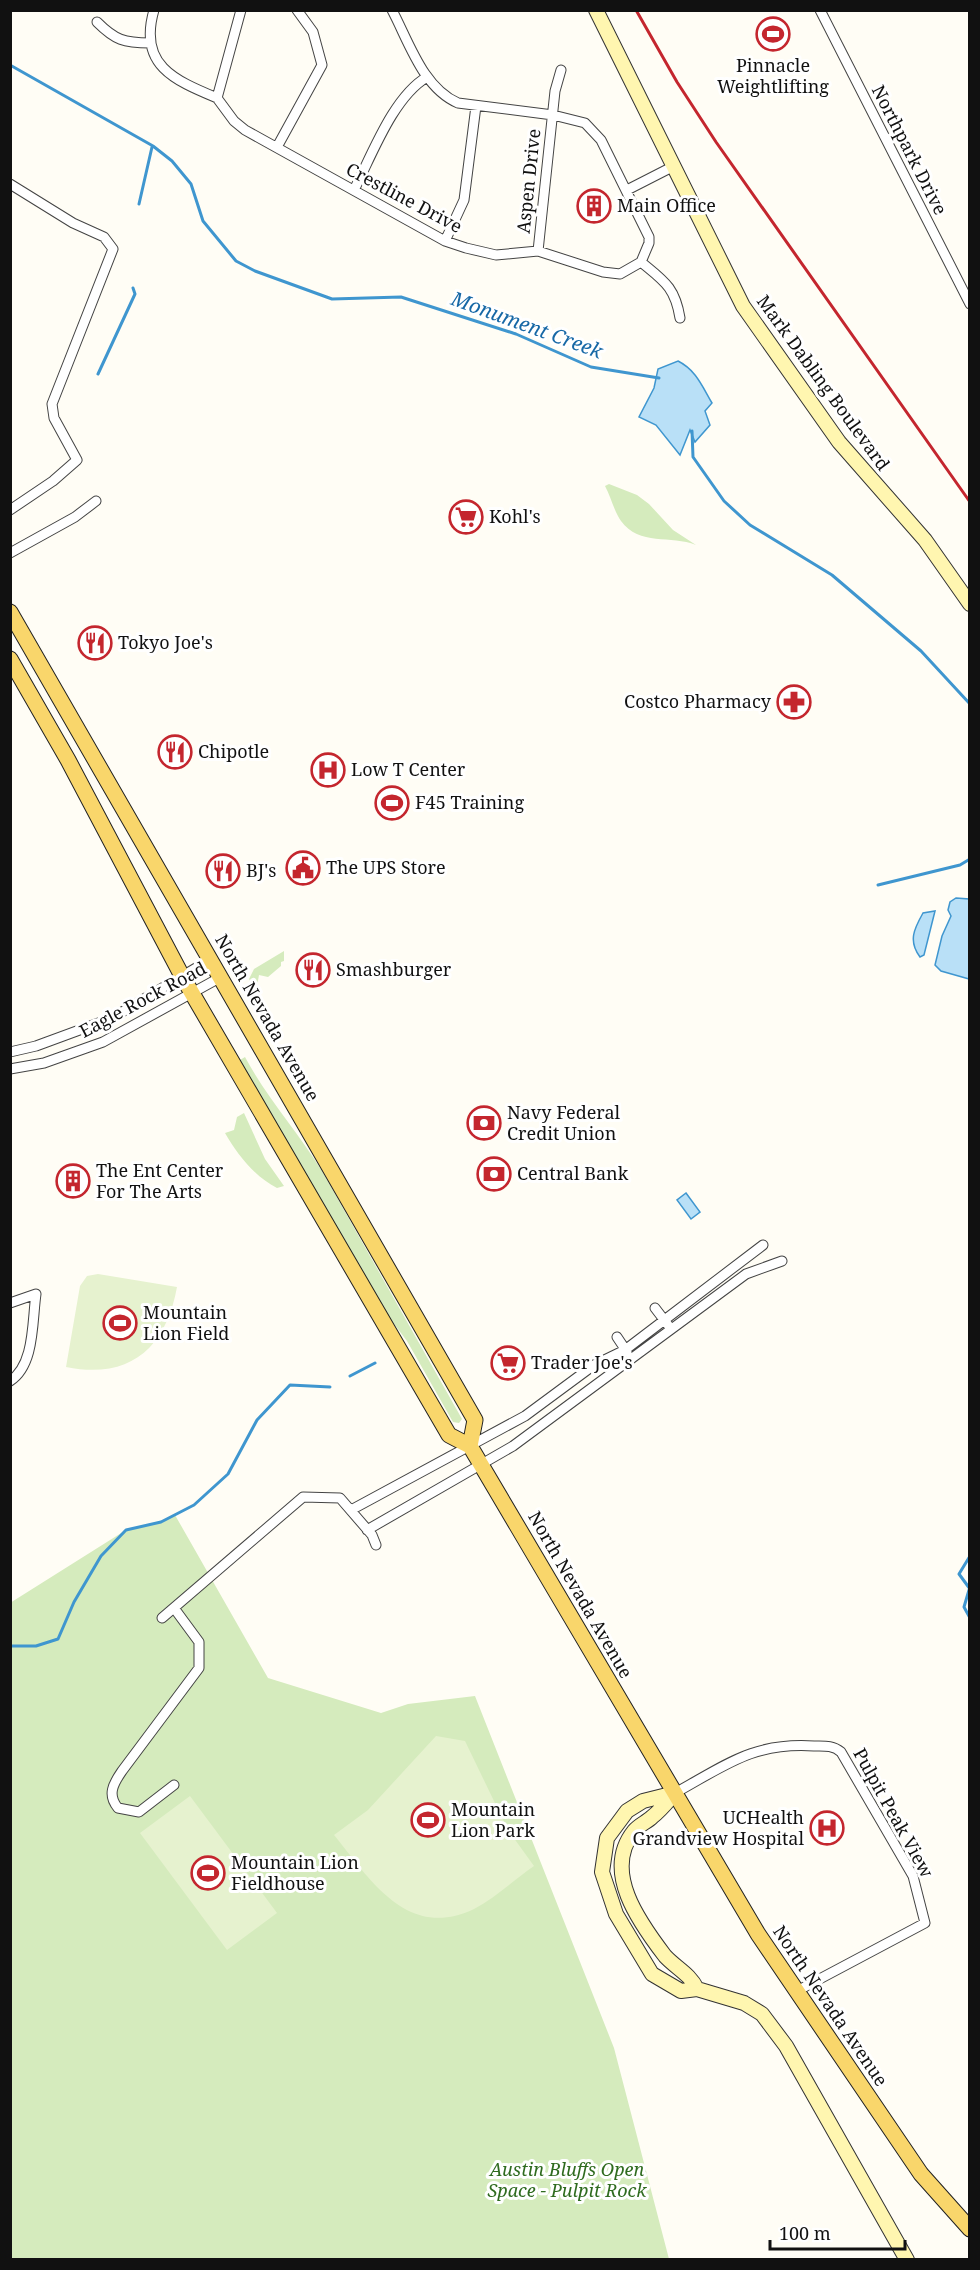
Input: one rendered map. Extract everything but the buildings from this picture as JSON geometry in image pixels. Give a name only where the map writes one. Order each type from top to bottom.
[{"type":"main road","name":"Mark Dabling Boulevard","points":[[596,10],[738,296],[755,324],[839,442],[925,540],[969,604]]},
{"type":"main road","name":"North Nevada Avenue","points":[[10,612],[475,1420],[470,1446]]},
{"type":"main road","name":"North Nevada Avenue","points":[[10,659],[68,760],[182,976],[316,1210],[449,1435],[470,1446],[735,1897],[921,2174],[969,2229]]},
{"type":"main road","points":[[675,1793],[643,1801],[627,1811],[607,1838],[602,1872],[616,1914],[652,1974],[681,1991],[697,1989],[744,2003],[762,2014],[786,2046],[907,2259]]},
{"type":"main road","points":[[675,1793],[654,1816],[635,1829],[624,1846],[620,1858],[621,1874],[638,1919],[668,1958],[692,1978],[697,1989]]},
{"type":"street","points":[[154,10],[149,26],[150,43],[160,65],[170,75],[217,98],[241,10]]},
{"type":"street","points":[[277,147],[326,64],[313,32],[297,10]]},
{"type":"street","points":[[392,10],[427,77],[436,89],[450,100],[476,106],[578,120],[596,132],[649,237],[641,262],[669,285],[676,297],[680,318]]},
{"type":"street","name":"Northpark Drive","points":[[820,10],[969,304]]},
{"type":"street","points":[[97,22],[111,37],[123,41],[150,43]]},
{"type":"street","name":"Aspen Drive","points":[[538,251],[553,115],[561,70]]},
{"type":"street","points":[[354,190],[402,100],[417,83],[427,77]]},
{"type":"street","name":"Crestline Drive","points":[[217,98],[234,121],[445,241],[496,255],[538,251],[612,273],[629,271],[641,262]]},
{"type":"street","points":[[445,241],[464,200],[476,106]]},
{"type":"street","points":[[627,190],[674,166]]},
{"type":"street","points":[[10,184],[73,223],[104,237],[113,249],[52,404],[54,418],[77,460],[53,481],[10,510]]},
{"type":"street","points":[[10,553],[75,517],[96,501]]},
{"type":"street","name":"Eagle Rock Road","points":[[10,1052],[36,1046],[111,1018],[211,959]]},
{"type":"street","name":"Eagle Rock Road","points":[[10,1069],[44,1063],[103,1042],[221,977]]},
{"type":"street","points":[[351,1510],[525,1416],[594,1365],[625,1350],[763,1245]]},
{"type":"street","points":[[367,1530],[513,1446],[746,1274],[782,1261]]},
{"type":"street","points":[[10,1303],[36,1294],[27,1363],[20,1375],[10,1381]]},
{"type":"street","points":[[655,1308],[671,1330]]},
{"type":"street","points":[[617,1337],[632,1359]]},
{"type":"street","points":[[162,1618],[303,1497],[340,1498],[367,1530],[376,1545]]},
{"type":"street","points":[[174,1608],[199,1642],[199,1668],[196,1677],[122,1771],[112,1788],[112,1796],[118,1808],[139,1812],[174,1785]]},
{"type":"street","name":"Pulpit Peak View","points":[[675,1793],[740,1758],[768,1747],[791,1744],[833,1747],[841,1752],[913,1876],[925,1923],[797,1991]]},
{"type":"green space","points":[[609,484],[637,495],[649,504],[673,530],[696,545],[646,537],[628,529],[614,508],[605,486]]},
{"type":"green space","points":[[284,951],[284,961],[281,962],[281,966],[268,977],[259,975],[257,986],[253,986],[249,979],[254,969]]},
{"type":"green space","points":[[245,1057],[263,1087],[322,1171],[462,1419],[459,1423],[453,1422],[407,1341],[391,1320],[240,1060]]},
{"type":"green space","points":[[244,1113],[265,1159],[284,1186],[277,1188],[254,1171],[241,1157],[225,1133],[234,1130],[237,1117]]},
{"type":"green space","name":"Mountain Lion Field","points":[[98,1274],[177,1287],[172,1308],[154,1343],[141,1355],[109,1369],[89,1370],[66,1367],[80,1286],[87,1276]]},
{"type":"green space","name":"Austin Bluffs Open Space - Pulpit Rock","points":[[175,1515],[268,1678],[381,1713],[408,1704],[475,1696],[614,2048],[669,2259],[11,2259],[10,1603],[126,1530],[161,1522]]},
{"type":"green space","name":"Mountain Lion Park","points":[[436,1736],[465,1741],[508,1830],[534,1866],[482,1905],[450,1917],[429,1917],[410,1911],[392,1901],[376,1886],[334,1835],[368,1810]]},
{"type":"green space","name":"Mountain Lion Fieldhouse","points":[[190,1796],[277,1913],[227,1950],[140,1833]]},
{"type":"water","points":[[678,361],[694,374],[712,403],[705,411],[710,425],[695,442],[690,430],[680,455],[656,425],[639,417],[654,388],[658,369]]},
{"type":"water","points":[[956,898],[969,899],[969,979],[941,971],[935,965],[942,936],[951,916],[948,910],[950,902]]},
{"type":"water","points":[[935,911],[924,955],[920,957],[914,946],[915,930],[923,913]]},
{"type":"water","points":[[686,1193],[700,1212],[691,1219],[677,1200]]},
{"type":"waterway","name":"Monument Creek","points":[[10,65],[153,146],[172,161],[191,184],[203,221],[236,261],[255,271],[332,299],[401,297],[516,334],[591,367],[659,378]]},
{"type":"waterway","points":[[139,204],[152,147]]},
{"type":"waterway","points":[[98,374],[135,294],[133,288]]},
{"type":"waterway","name":"Monument Creek","points":[[692,431],[693,457],[724,501],[750,525],[832,575],[921,651],[970,704]]},
{"type":"waterway","points":[[878,885],[960,865],[970,859]]},
{"type":"waterway","points":[[350,1376],[375,1363]]},
{"type":"waterway","points":[[10,1646],[36,1646],[58,1639],[74,1602],[101,1556],[126,1530],[161,1522],[194,1505],[228,1474],[257,1420],[290,1385],[330,1387]]},
{"type":"waterway","name":"Monument Creek","points":[[970,1556],[959,1574],[970,1589]]},
{"type":"waterway","name":"Monument Creek","points":[[969,1590],[964,1607],[970,1618]]},
{"type":"railway","points":[[636,10],[677,82],[716,142],[970,502]]},
{"type":"place","name":"Pinnacle Weightlifting","points":[[773,34]]},
{"type":"place","name":"Main Office","points":[[594,206]]},
{"type":"place","name":"Kohl's","points":[[466,517]]},
{"type":"place","name":"Tokyo Joe's","points":[[95,643]]},
{"type":"place","name":"Costco Pharmacy","points":[[794,702]]},
{"type":"place","name":"Chipotle","points":[[175,752]]},
{"type":"place","name":"Low T Center","points":[[328,770]]},
{"type":"place","name":"F45 Training","points":[[392,803]]},
{"type":"place","name":"The UPS Store","points":[[303,868]]},
{"type":"place","name":"BJ's","points":[[223,871]]},
{"type":"place","name":"Smashburger","points":[[313,970]]},
{"type":"place","name":"Navy Federal Credit Union","points":[[484,1123]]},
{"type":"place","name":"Central Bank","points":[[494,1174]]},
{"type":"place","name":"The Ent Center For The Arts","points":[[73,1181]]},
{"type":"place","name":"Mountain Lion Field","points":[[120,1323]]},
{"type":"place","name":"Trader Joe's","points":[[508,1363]]},
{"type":"place","name":"Mountain Lion Park","points":[[428,1820]]},
{"type":"place","name":"UCHealth Grandview Hospital","points":[[827,1828]]},
{"type":"place","name":"Mountain Lion Fieldhouse","points":[[208,1873]]}]
